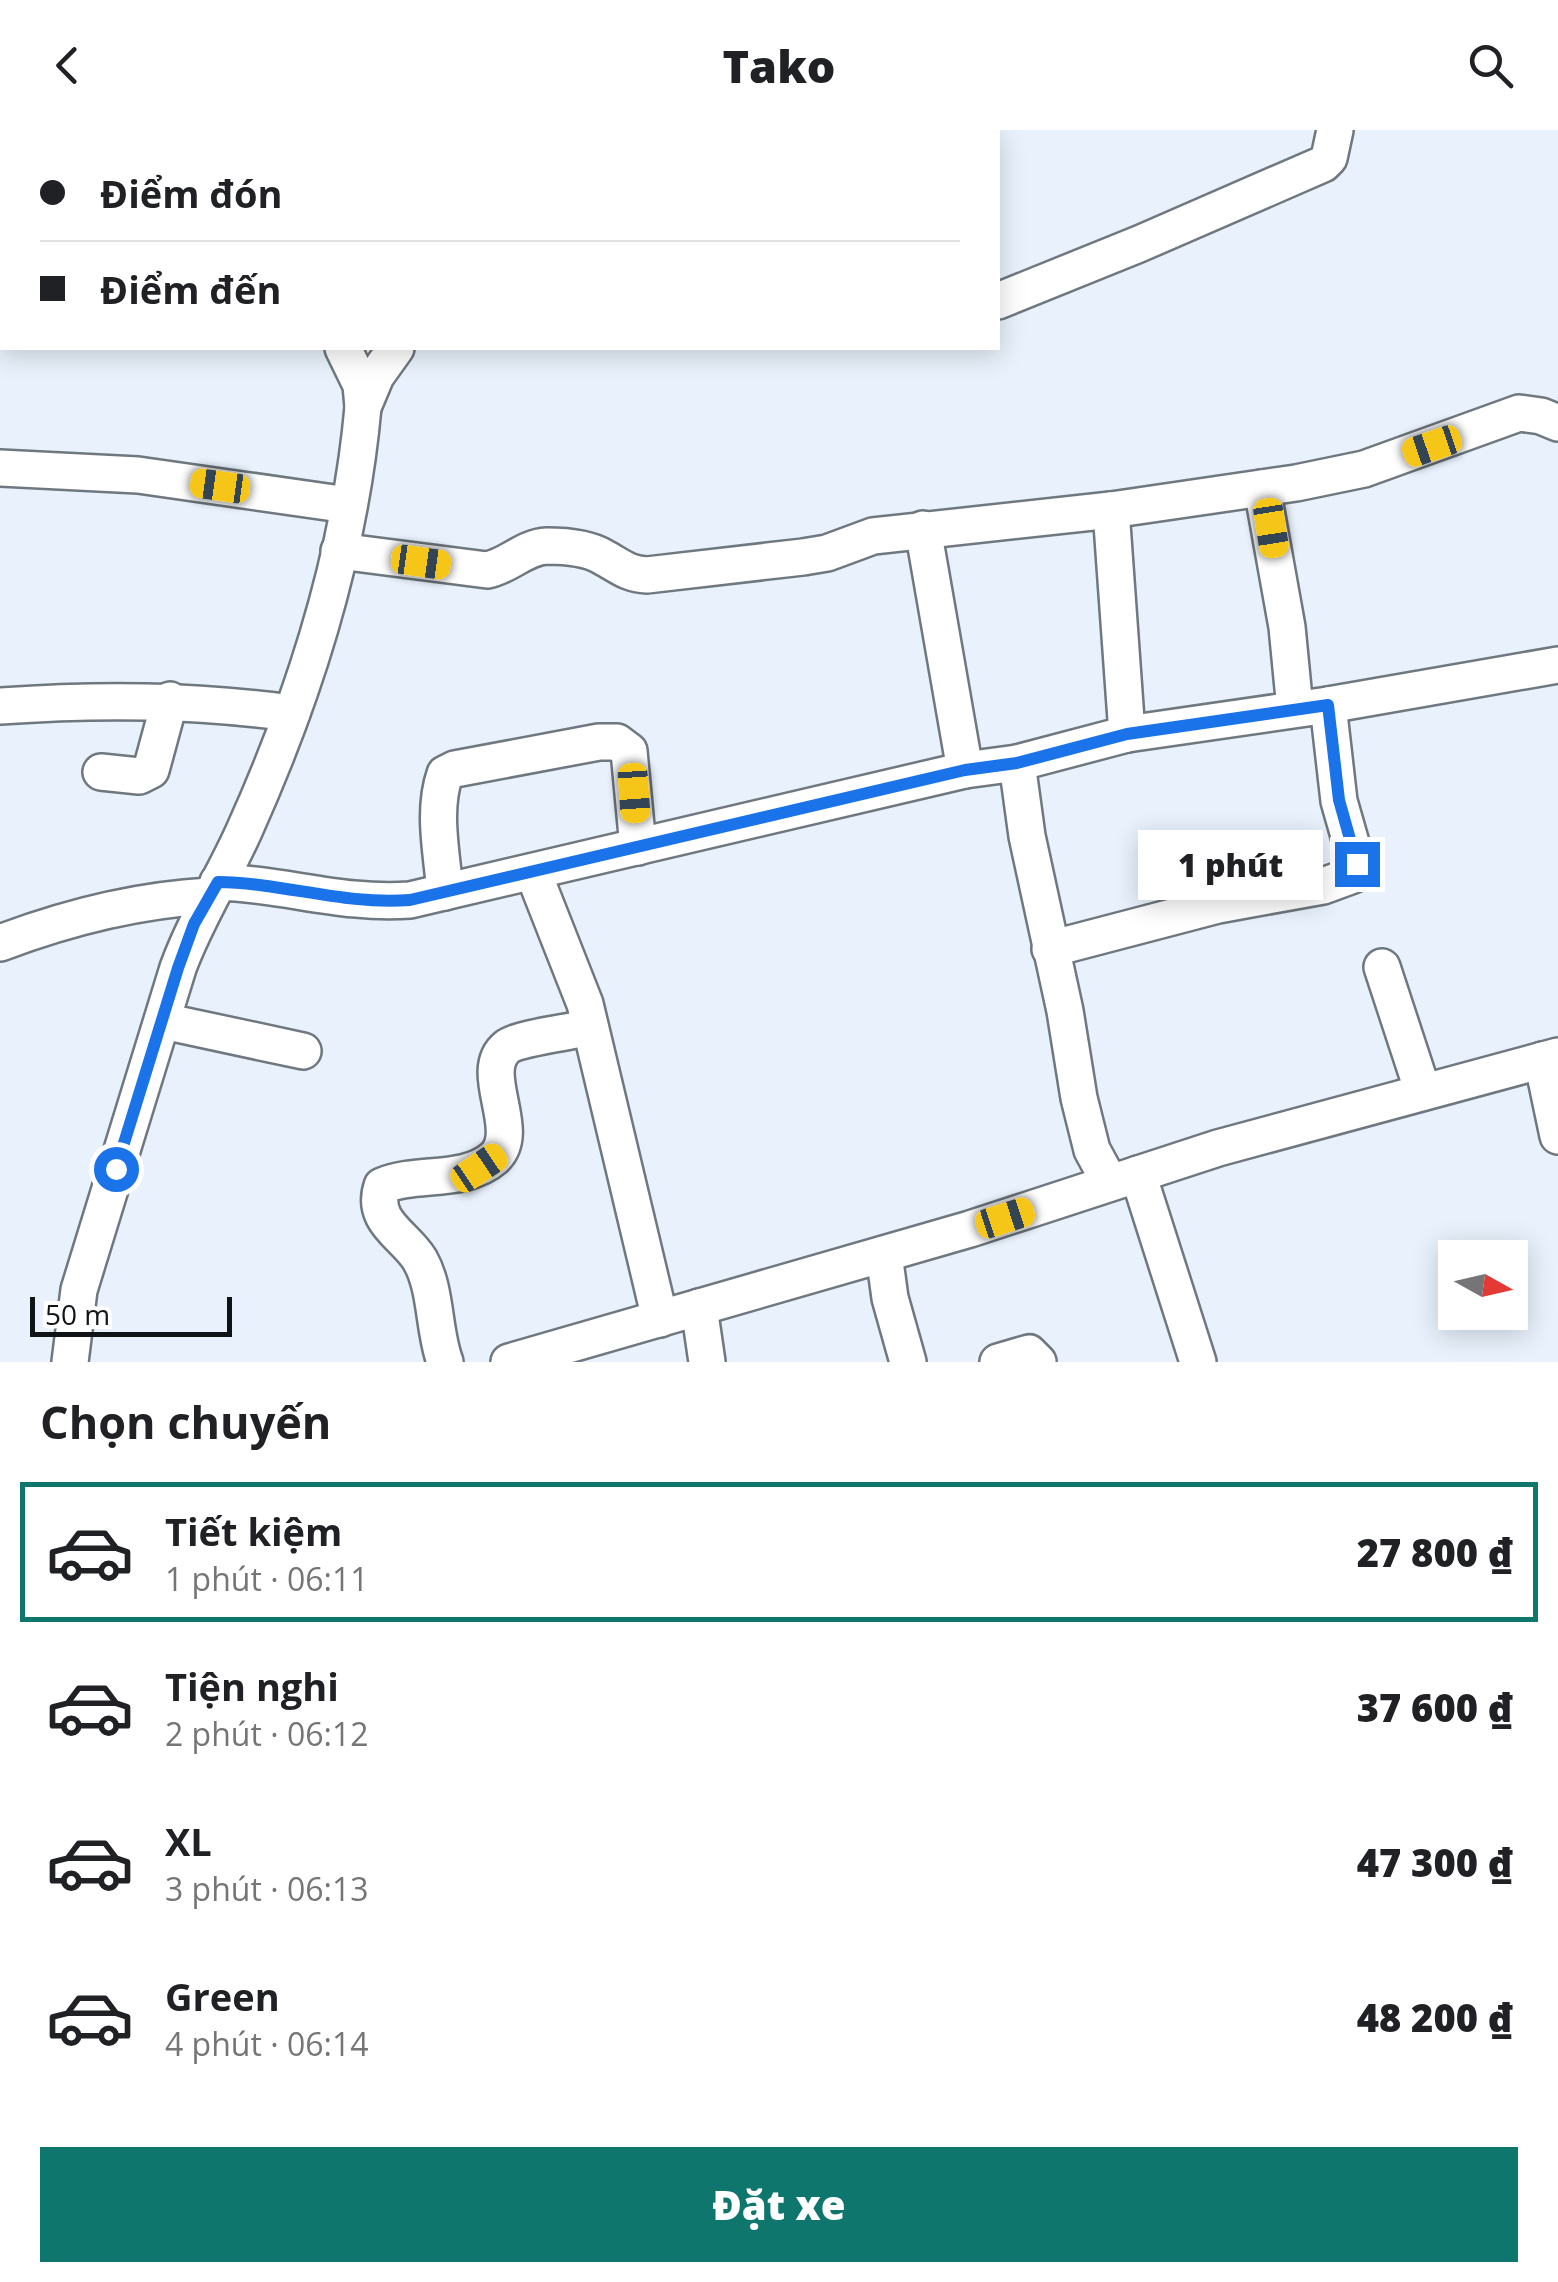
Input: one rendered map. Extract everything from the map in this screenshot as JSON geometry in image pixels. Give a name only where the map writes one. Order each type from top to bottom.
[{"type":"street","points":[[1000,299],[1323,164],[1329,158],[1334,130]]},
{"type":"street","points":[[70,1362],[79,1290],[188,939],[243,834],[292,712],[327,604],[363,407],[361,385],[343,350]]},
{"type":"street","points":[[363,407],[376,376],[395,350]]},
{"type":"street","points":[[339,551],[487,570],[546,546],[590,551],[627,573],[647,575],[803,558],[874,536],[1111,510],[1262,488],[1364,469],[1519,413],[1558,423]]},
{"type":"street","points":[[0,468],[153,477],[348,505]]},
{"type":"street","points":[[1050,950],[1218,905],[1324,886],[1353,875],[1357,864],[1287,627],[1262,488]]},
{"type":"street","points":[[1111,510],[1127,734]]},
{"type":"street","points":[[923,530],[965,770]]},
{"type":"street","points":[[0,943],[118,907],[242,882],[362,902],[410,900],[965,770],[1017,763],[1127,734],[1558,665]]},
{"type":"street","points":[[0,706],[170,700],[292,712]]},
{"type":"street","points":[[101,772],[139,776],[151,770],[170,700]]},
{"type":"street","points":[[446,892],[438,826],[442,784],[445,774],[455,769],[569,746],[599,742],[623,745],[629,751],[632,765],[638,847]]},
{"type":"street","points":[[1017,763],[1027,836],[1092,1150],[1124,1179],[1198,1362]]},
{"type":"street","points":[[534,872],[575,976],[590,1027],[660,1319]]},
{"type":"street","points":[[1382,967],[1423,1092]]},
{"type":"street","points":[[163,1020],[302,1051]]},
{"type":"street","points":[[445,1362],[425,1271],[418,1256],[385,1221],[379,1206],[382,1186],[479,1168],[496,1156],[505,1134],[497,1088],[498,1066],[504,1050],[517,1043],[590,1027]]},
{"type":"street","points":[[509,1362],[884,1254],[1218,1148],[1550,1058],[1558,1136]]},
{"type":"street","points":[[884,1254],[890,1298],[908,1362]]},
{"type":"street","points":[[699,1308],[707,1362]]},
{"type":"street","points":[[998,1362],[1029,1353],[1038,1362]]},
{"type":"route","points":[[116,1169],[178,968],[194,924],[218,882],[242,882],[362,902],[410,900],[965,770],[1017,763],[1127,734],[1328,705],[1339,800],[1357,864]]}]
